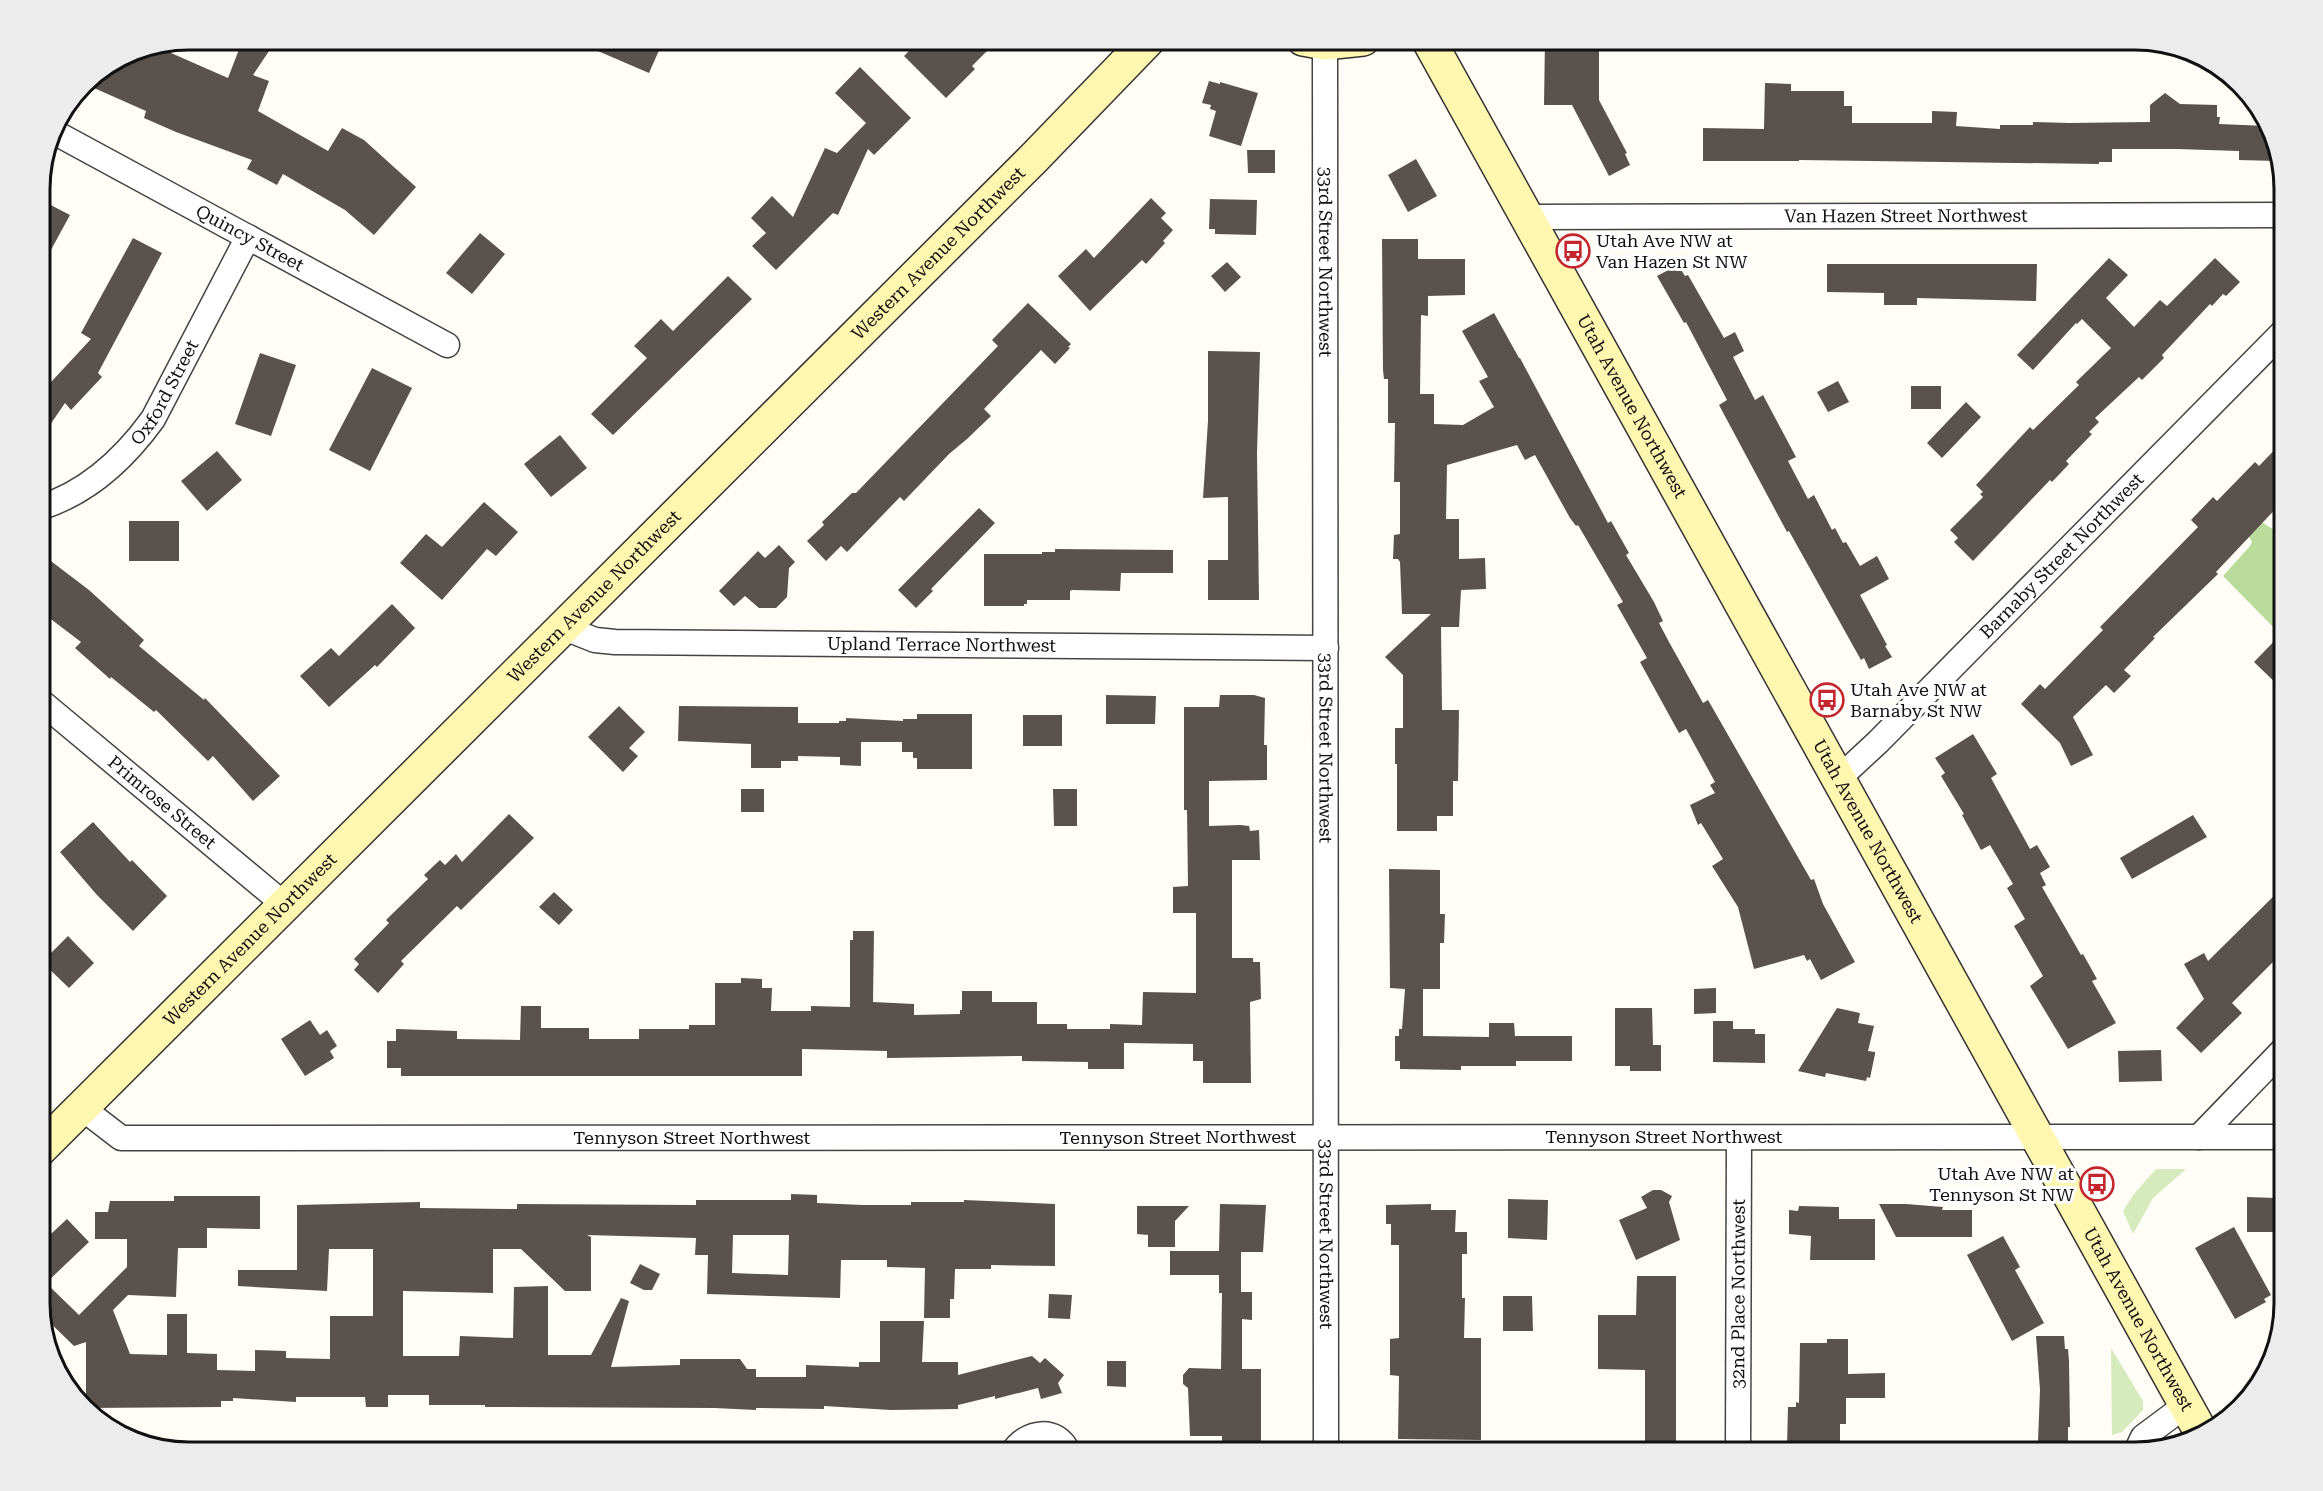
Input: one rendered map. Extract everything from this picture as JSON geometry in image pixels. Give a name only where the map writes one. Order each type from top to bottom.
[{"type":"street","name":"Western Avenue Northwest","points":[[50,1139],[1034,158],[1138,50]]},
{"type":"street","name":"33rd Street Northwest","points":[[1314,50],[1326,648],[1326,1442]]},
{"type":"street","name":"Utah Avenue Northwest","points":[[1434,50],[2198,1426]]},
{"type":"street","name":"Quincy Street","points":[[60,135],[447,345]]},
{"type":"street","name":"Van Hazen Street Northwest","points":[[1528,217],[2274,215]]},
{"type":"street","name":"Oxford Street","points":[[50,504],[90,484],[112,467],[133,446],[153,419],[248,237]]},
{"type":"street","name":"Barnaby Street Northwest","points":[[1838,779],[1886,734],[2274,341]]},
{"type":"street","name":"Upland Terrace Northwest","points":[[562,627],[595,640],[615,642],[1326,648]]},
{"type":"street","name":"Primrose Street","points":[[50,709],[285,905]]},
{"type":"street","points":[[2199,1137],[2274,1059]]},
{"type":"street","name":"Tennyson Street Northwest","points":[[82,1108],[121,1138],[2274,1137]]},
{"type":"street","name":"32nd Place Northwest","points":[[1738,1137],[1738,1442]]},
{"type":"street","points":[[2141,1441],[2158,1424],[2186,1405]]},
{"type":"street","points":[[1021,1442],[1024,1438],[1042,1434],[1052,1435],[1061,1442]]},
{"type":"green space","points":[[2255,518],[2274,530],[2274,628],[2223,576],[2252,542],[2243,525]]},
{"type":"green space","points":[[2156,1169],[2186,1169],[2153,1198],[2133,1234],[2123,1211],[2134,1194]]},
{"type":"green space","points":[[2111,1348],[2143,1401],[2143,1410],[2122,1432],[2112,1435]]},
{"type":"building","points":[[239,50],[270,50],[253,75],[269,81],[258,111],[328,151],[342,128],[364,140],[416,187],[374,235],[345,210],[283,174],[277,185],[247,169],[252,160],[144,118],[146,111],[94,88],[111,73],[135,60],[167,51],[228,78]]},
{"type":"building","points":[[596,50],[659,50],[649,73]]},
{"type":"building","points":[[910,50],[988,50],[972,66],[975,69],[946,98],[904,56]]},
{"type":"building","points":[[1545,50],[1599,50],[1599,100],[1627,153],[1625,154],[1630,165],[1609,176],[1572,105],[1544,105]]},
{"type":"building","points":[[860,67],[911,118],[874,155],[868,149],[838,215],[833,213],[776,270],[752,246],[766,233],[751,218],[772,196],[793,217],[825,148],[837,153],[866,123],[835,93]]},
{"type":"building","points":[[1209,81],[1258,93],[1241,146],[1209,136],[1216,111],[1210,109],[1211,105],[1202,103]]},
{"type":"building","points":[[1765,83],[1791,84],[1791,91],[1844,91],[1844,106],[1852,106],[1852,123],[1932,123],[1932,111],[1957,112],[1956,126],[2000,129],[2000,125],[2033,125],[2033,122],[2150,122],[2150,105],[2165,93],[2180,104],[2217,105],[2219,124],[2258,126],[2271,161],[2239,160],[2239,151],[2112,149],[2112,162],[2099,162],[2099,164],[1703,161],[1703,128],[1764,129]]},
{"type":"building","points":[[1247,150],[1275,150],[1275,173],[1248,173]]},
{"type":"building","points":[[1416,159],[1437,196],[1408,212],[1388,175]]},
{"type":"building","points":[[1151,198],[1166,213],[1161,218],[1173,230],[1163,241],[1165,243],[1146,264],[1142,260],[1090,311],[1058,276],[1086,249],[1094,258]]},
{"type":"building","points":[[1210,199],[1257,200],[1256,235],[1215,234],[1215,229],[1209,229]]},
{"type":"building","points":[[50,205],[70,215],[50,252]]},
{"type":"building","points":[[480,233],[505,254],[472,294],[446,273]]},
{"type":"building","points":[[133,238],[162,253],[98,373],[102,377],[71,410],[65,403],[50,425],[50,383],[91,339],[81,333]]},
{"type":"building","points":[[1382,239],[1418,239],[1418,259],[1465,259],[1465,295],[1428,296],[1428,316],[1421,315],[1420,394],[1434,394],[1434,424],[1463,425],[1494,407],[1479,381],[1488,377],[1462,331],[1494,313],[1608,523],[1611,521],[1629,553],[1626,555],[1654,602],[1663,621],[1659,623],[1669,642],[1703,703],[1708,700],[1811,880],[1814,879],[1823,904],[1855,962],[1821,980],[1810,959],[1807,961],[1804,955],[1754,969],[1738,907],[1712,866],[1723,859],[1701,823],[1698,825],[1690,805],[1715,793],[1710,785],[1715,782],[1686,729],[1679,733],[1640,662],[1647,658],[1617,605],[1623,602],[1578,525],[1576,526],[1570,518],[1535,455],[1525,460],[1517,445],[1447,465],[1446,519],[1459,519],[1459,559],[1485,558],[1486,589],[1461,590],[1459,627],[1441,627],[1442,710],[1459,710],[1458,781],[1453,781],[1453,816],[1437,816],[1437,831],[1397,831],[1395,728],[1403,728],[1403,675],[1385,657],[1431,614],[1402,614],[1400,562],[1398,559],[1393,559],[1394,535],[1400,534],[1400,482],[1394,482],[1395,423],[1388,423],[1388,379],[1384,379],[1383,370]]},
{"type":"building","points":[[2109,258],[2128,275],[2106,298],[2134,327],[2160,300],[2167,306],[2215,258],[2240,282],[2226,296],[2223,294],[2212,306],[2210,304],[2142,380],[2139,377],[2095,418],[2099,422],[2089,432],[2092,434],[2066,461],[2069,464],[2052,482],[2050,480],[1973,561],[1954,542],[1958,538],[1950,530],[1983,497],[1980,494],[1983,492],[1976,485],[2030,427],[2033,430],[2079,385],[2076,382],[2111,348],[2082,319],[2033,370],[2017,355]]},
{"type":"building","points":[[1227,262],[1241,277],[1225,292],[1211,276]]},
{"type":"building","points":[[1827,264],[2037,264],[2036,301],[1917,298],[1917,305],[1884,305],[1884,293],[1827,292]]},
{"type":"building","points":[[1678,265],[1685,276],[1688,275],[1724,338],[1735,332],[1744,351],[1733,357],[1755,400],[1763,395],[1796,457],[1788,461],[1808,499],[1814,495],[1832,530],[1835,528],[1843,543],[1846,542],[1860,566],[1877,556],[1889,579],[1860,595],[1892,657],[1869,669],[1864,658],[1861,660],[1789,531],[1787,532],[1719,405],[1727,400],[1686,322],[1684,323],[1657,276]]},
{"type":"building","points":[[728,276],[752,299],[613,435],[591,414],[647,358],[634,346],[661,319],[673,331]]},
{"type":"building","points":[[1028,303],[1071,344],[1068,347],[1070,348],[1055,364],[1041,350],[984,409],[991,416],[949,454],[904,501],[900,497],[847,552],[841,546],[826,561],[807,541],[824,525],[822,522],[852,493],[856,493],[998,346],[992,340]]},
{"type":"building","points":[[1208,351],[1260,352],[1257,453],[1259,600],[1208,600],[1208,560],[1228,560],[1228,497],[1203,498],[1208,421]]},
{"type":"building","points":[[260,353],[296,365],[271,436],[235,424]]},
{"type":"building","points":[[372,368],[412,388],[370,471],[329,450]]},
{"type":"building","points":[[1838,381],[1849,402],[1828,412],[1817,392]]},
{"type":"building","points":[[1911,386],[1941,386],[1941,409],[1911,409]]},
{"type":"building","points":[[1966,402],[1981,417],[1942,458],[1927,443]]},
{"type":"building","points":[[560,435],[587,468],[551,497],[524,464]]},
{"type":"building","points":[[2274,450],[2274,511],[2216,572],[2218,574],[2153,637],[2155,638],[2124,670],[2131,676],[2114,693],[2106,685],[2073,717],[2093,755],[2071,766],[2060,743],[2021,704],[2040,684],[2045,689],[2103,630],[2100,627],[2198,527],[2191,520],[2213,497],[2217,501],[2255,462],[2259,466]]},
{"type":"building","points":[[217,451],[242,480],[207,511],[181,481]]},
{"type":"building","points":[[484,502],[518,532],[496,556],[487,549],[442,600],[400,563],[426,534],[442,547]]},
{"type":"building","points":[[979,508],[995,523],[931,589],[933,591],[916,608],[898,590]]},
{"type":"building","points":[[129,521],[179,521],[179,561],[129,561]]},
{"type":"building","points":[[779,545],[795,562],[789,568],[787,597],[776,608],[759,608],[745,596],[734,606],[719,591],[758,551],[765,558]]},
{"type":"building","points":[[1055,549],[1173,550],[1173,573],[1121,573],[1120,591],[1072,590],[1070,600],[1027,600],[1024,606],[984,606],[984,554],[1042,554],[1042,552],[1055,552]]},
{"type":"building","points":[[50,560],[89,590],[144,640],[139,646],[204,700],[205,698],[280,776],[253,801],[213,756],[208,761],[156,710],[154,712],[111,677],[110,679],[75,648],[81,642],[50,618]]},
{"type":"building","points":[[392,604],[415,628],[377,667],[375,665],[329,707],[300,676],[331,648],[339,656]]},
{"type":"building","points":[[2274,641],[2274,681],[2254,662]]},
{"type":"building","points":[[1106,695],[1156,696],[1155,724],[1106,724]]},
{"type":"building","points":[[1220,695],[1254,695],[1265,698],[1264,745],[1267,745],[1267,780],[1209,781],[1209,826],[1240,825],[1249,826],[1250,831],[1259,830],[1260,860],[1232,860],[1232,958],[1253,958],[1253,962],[1260,962],[1261,999],[1250,1002],[1251,1083],[1203,1083],[1203,1061],[1193,1061],[1193,1044],[1124,1043],[1124,1069],[1088,1069],[1088,1062],[1022,1061],[1022,1056],[887,1058],[887,1051],[802,1049],[802,1076],[401,1076],[401,1068],[387,1068],[387,1041],[396,1041],[396,1029],[457,1031],[457,1039],[520,1040],[521,1006],[541,1006],[541,1028],[589,1028],[589,1039],[639,1039],[639,1029],[689,1029],[689,1025],[715,1025],[715,983],[741,983],[741,978],[762,979],[762,988],[772,988],[771,1011],[811,1011],[811,1006],[850,1007],[850,940],[853,940],[853,931],[874,931],[873,1002],[914,1004],[914,1015],[960,1014],[962,991],[992,991],[992,1002],[1037,1002],[1037,1024],[1067,1024],[1067,1029],[1110,1029],[1110,1024],[1142,1025],[1143,992],[1196,993],[1196,913],[1173,913],[1173,887],[1188,886],[1187,810],[1184,810],[1184,707],[1219,707]]},
{"type":"building","points":[[619,706],[645,732],[629,748],[638,756],[623,772],[588,737]]},
{"type":"building","points":[[679,706],[798,707],[798,723],[839,723],[839,721],[846,721],[846,718],[903,721],[903,719],[917,719],[917,714],[972,714],[972,769],[917,769],[917,758],[913,758],[913,752],[902,752],[902,742],[861,742],[861,766],[840,765],[840,757],[798,756],[798,761],[781,761],[781,768],[751,768],[751,744],[678,741]]},
{"type":"building","points":[[1023,715],[1062,715],[1062,746],[1023,746]]},
{"type":"building","points":[[1973,734],[1997,774],[1991,778],[2030,849],[2037,845],[2050,867],[2040,873],[2046,885],[2042,887],[2097,979],[2092,981],[2116,1023],[2068,1049],[2030,986],[2043,976],[2014,926],[2025,919],[2007,888],[2013,884],[1990,845],[1981,850],[1962,815],[1964,814],[1941,776],[1945,773],[1935,758]]},
{"type":"building","points":[[741,789],[764,789],[764,812],[741,812]]},
{"type":"building","points":[[1053,789],[1077,789],[1077,826],[1054,826]]},
{"type":"building","points":[[509,814],[534,838],[461,910],[457,906],[401,961],[404,964],[378,993],[354,970],[359,964],[354,959],[389,923],[386,920],[428,879],[424,875],[440,860],[445,865],[456,854],[462,862]]},
{"type":"building","points":[[2193,815],[2207,837],[2132,879],[2120,858]]},
{"type":"building","points":[[93,822],[130,862],[132,860],[167,896],[133,931],[97,895],[60,852]]},
{"type":"building","points":[[1389,869],[1440,870],[1440,914],[1445,914],[1444,943],[1440,943],[1440,989],[1423,989],[1423,1036],[1489,1037],[1489,1023],[1514,1023],[1515,1036],[1572,1036],[1572,1061],[1516,1061],[1516,1066],[1461,1066],[1461,1070],[1400,1069],[1400,1061],[1395,1061],[1395,1036],[1399,1036],[1399,1029],[1402,1029],[1405,989],[1390,988]]},
{"type":"building","points":[[554,892],[573,910],[559,925],[539,907]]},
{"type":"building","points":[[2274,896],[2274,961],[2232,1003],[2242,1013],[2201,1053],[2176,1028],[2204,999],[2184,964],[2204,953],[2208,961]]},
{"type":"building","points":[[68,936],[94,963],[69,988],[50,970],[50,954]]},
{"type":"building","points":[[1716,988],[1716,1013],[1694,1014],[1694,989]]},
{"type":"building","points":[[1615,1008],[1652,1008],[1653,1045],[1661,1045],[1661,1071],[1630,1071],[1630,1066],[1615,1066]]},
{"type":"building","points":[[1837,1008],[1860,1013],[1858,1023],[1874,1026],[1868,1051],[1875,1052],[1875,1054],[1870,1078],[1867,1077],[1866,1081],[1826,1073],[1825,1077],[1798,1071]]},
{"type":"building","points":[[310,1020],[320,1035],[327,1030],[337,1046],[330,1051],[334,1058],[305,1076],[281,1039]]},
{"type":"building","points":[[1713,1021],[1733,1021],[1733,1029],[1755,1029],[1755,1034],[1765,1034],[1765,1063],[1713,1062]]},
{"type":"building","points":[[2161,1050],[2162,1081],[2119,1082],[2118,1051]]},
{"type":"building","points":[[1653,1190],[1661,1190],[1672,1196],[1669,1202],[1680,1240],[1636,1260],[1619,1220],[1647,1208],[1641,1197]]},
{"type":"building","points":[[791,1194],[817,1195],[817,1203],[863,1205],[911,1205],[911,1202],[964,1202],[964,1200],[1055,1204],[1055,1266],[991,1265],[991,1269],[955,1269],[954,1299],[950,1299],[950,1318],[924,1318],[925,1268],[887,1267],[887,1260],[841,1260],[840,1298],[707,1294],[708,1255],[695,1255],[696,1238],[587,1235],[591,1237],[591,1291],[565,1291],[521,1249],[493,1249],[493,1293],[403,1291],[403,1356],[459,1356],[460,1336],[513,1338],[514,1287],[548,1286],[548,1355],[591,1355],[621,1298],[629,1301],[611,1367],[680,1365],[680,1359],[740,1359],[747,1369],[756,1369],[756,1377],[806,1377],[806,1365],[859,1367],[859,1362],[880,1362],[880,1321],[924,1321],[922,1362],[958,1362],[958,1375],[1032,1356],[1040,1363],[1045,1358],[1064,1375],[1058,1383],[1062,1393],[1041,1399],[1038,1388],[995,1399],[995,1396],[958,1405],[958,1409],[891,1410],[824,1406],[824,1409],[756,1408],[756,1410],[485,1407],[485,1405],[429,1405],[429,1395],[388,1395],[388,1407],[366,1407],[365,1397],[296,1397],[296,1402],[233,1398],[233,1401],[221,1401],[221,1407],[98,1408],[86,1396],[86,1342],[74,1346],[51,1324],[50,1287],[79,1315],[127,1267],[127,1239],[95,1239],[95,1212],[108,1212],[110,1201],[174,1201],[174,1196],[260,1196],[260,1229],[207,1228],[207,1248],[178,1248],[176,1297],[128,1295],[113,1310],[130,1354],[167,1355],[167,1314],[187,1314],[187,1353],[217,1354],[217,1370],[255,1371],[255,1350],[286,1351],[286,1358],[330,1359],[330,1316],[373,1316],[373,1249],[329,1249],[327,1291],[238,1286],[238,1270],[297,1270],[297,1205],[420,1202],[420,1208],[517,1209],[517,1204],[696,1205],[696,1200],[791,1200]],"holes":[[[733,1235],[789,1235],[788,1275],[732,1273]]]},
{"type":"building","points":[[2247,1197],[2274,1198],[2274,1232],[2247,1232]]},
{"type":"building","points":[[1508,1199],[1548,1200],[1547,1240],[1508,1238]]},
{"type":"building","points":[[1220,1204],[1266,1205],[1263,1252],[1241,1252],[1241,1292],[1252,1292],[1252,1320],[1242,1319],[1242,1369],[1261,1369],[1261,1442],[1222,1442],[1222,1436],[1190,1436],[1188,1388],[1183,1384],[1183,1375],[1189,1368],[1221,1369],[1222,1293],[1219,1293],[1219,1275],[1170,1275],[1170,1251],[1219,1251]]},
{"type":"building","points":[[1431,1204],[1431,1210],[1456,1210],[1455,1232],[1467,1232],[1467,1254],[1462,1254],[1462,1298],[1465,1298],[1464,1338],[1481,1338],[1481,1440],[1398,1439],[1399,1376],[1390,1375],[1390,1339],[1399,1338],[1399,1245],[1391,1245],[1391,1224],[1386,1224],[1386,1205]]},
{"type":"building","points":[[1879,1204],[1943,1207],[1942,1210],[1972,1210],[1972,1237],[1896,1237]]},
{"type":"building","points":[[1137,1206],[1189,1206],[1175,1221],[1175,1247],[1148,1247],[1148,1235],[1137,1234]]},
{"type":"building","points":[[1799,1206],[1839,1207],[1839,1219],[1875,1219],[1875,1260],[1810,1260],[1811,1236],[1789,1234],[1789,1210],[1798,1211]]},
{"type":"building","points":[[67,1219],[89,1242],[50,1279],[50,1235]]},
{"type":"building","points":[[2234,1227],[2271,1295],[2264,1299],[2266,1302],[2235,1319],[2195,1248]]},
{"type":"building","points":[[2003,1236],[2020,1267],[2015,1270],[2044,1323],[2012,1341],[1967,1255]]},
{"type":"building","points":[[640,1264],[660,1274],[652,1290],[644,1290],[630,1283]]},
{"type":"building","points":[[1637,1276],[1676,1276],[1676,1442],[1645,1442],[1645,1370],[1598,1369],[1598,1315],[1636,1315]]},
{"type":"building","points":[[1049,1294],[1072,1295],[1070,1319],[1048,1318]]},
{"type":"building","points":[[1503,1296],[1532,1296],[1533,1331],[1503,1331]]},
{"type":"building","points":[[2036,1336],[2064,1336],[2069,1361],[2070,1427],[2068,1427],[2068,1442],[2038,1441],[2040,1390]]},
{"type":"building","points":[[1827,1339],[1848,1339],[1848,1374],[1885,1373],[1885,1398],[1846,1398],[1846,1424],[1840,1424],[1840,1442],[1787,1442],[1788,1407],[1796,1407],[1796,1402],[1799,1403],[1800,1343],[1827,1343]]},
{"type":"building","points":[[1107,1361],[1126,1361],[1126,1387],[1107,1386]]},
{"type":"place","name":"Utah Ave NW at Van Hazen St NW","points":[[1573,251]]},
{"type":"place","name":"Utah Ave NW at Barnaby St NW","points":[[1827,700]]},
{"type":"place","name":"Utah Ave NW at Tennyson St NW","points":[[2097,1184]]}]
